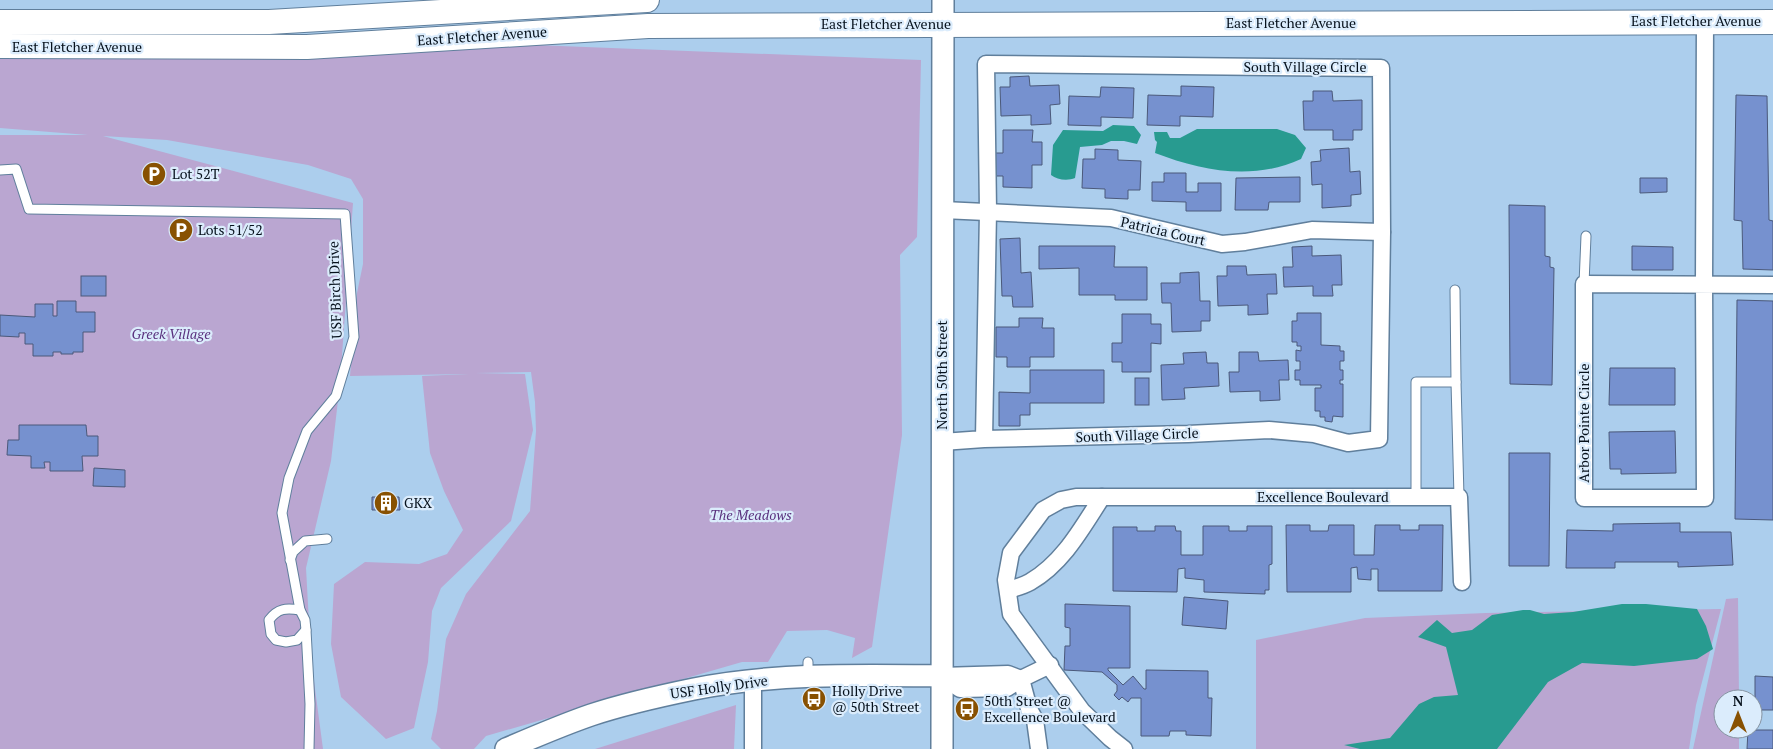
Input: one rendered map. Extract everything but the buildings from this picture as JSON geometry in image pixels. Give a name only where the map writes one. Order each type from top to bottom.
[{"type":"main road","name":"East Fletcher Avenue","points":[[0,22],[269,22],[647,0]]},
{"type":"main road","name":"East Fletcher Avenue","points":[[0,46],[307,47],[648,26],[1773,22]]},
{"type":"street","name":"North 50th Street","points":[[942,749],[944,0]]},
{"type":"street","name":"Arbor Pointe Circle","points":[[1584,284],[1584,498],[1705,498],[1705,21]]},
{"type":"street","name":"South Village Circle","points":[[942,442],[1269,430],[1314,434],[1348,443],[1379,439],[1382,232],[1381,68],[986,64],[988,211],[984,439]]},
{"type":"street","name":"Patricia Court","points":[[943,210],[1111,218],[1222,244],[1245,242],[1312,230],[1382,232]]},
{"type":"street","points":[[1584,284],[1773,285]]},
{"type":"street","name":"Excellence Boulevard","points":[[1124,749],[1082,711],[1011,614],[1006,580],[1011,553],[1043,510],[1061,500],[1076,497],[1459,497]]},
{"type":"street","points":[[1008,590],[1029,583],[1050,566],[1075,540],[1102,497]]},
{"type":"street","points":[[1459,497],[1462,582]]},
{"type":"street","points":[[941,676],[960,689],[1007,688],[1050,665]]},
{"type":"street","name":"USF Holly Drive","points":[[506,749],[591,715],[696,688],[808,670],[941,676]]},
{"type":"street","points":[[1021,679],[1029,710],[1035,720],[1039,749]]},
{"type":"street","points":[[753,680],[753,749]]},
{"type":"lane","name":"USF Birch Drive","points":[[0,170],[16,169],[29,209],[345,214],[354,337],[336,396],[307,431],[289,478],[282,513],[300,610],[305,620],[310,704],[309,749]]},
{"type":"lane","points":[[1584,284],[1586,236]]},
{"type":"lane","points":[[1454,290],[1459,497]]},
{"type":"lane","points":[[1416,497],[1416,382],[1456,382]]},
{"type":"lane","points":[[290,560],[293,552],[305,541],[327,539]]},
{"type":"lane","points":[[300,610],[285,608],[274,614],[269,620],[271,634],[276,640],[286,642],[297,640],[306,630]]},
{"type":"green space","points":[[509,44],[921,60],[917,237],[900,255],[902,435],[872,647],[852,658],[855,638],[827,630],[787,631],[768,662],[742,662],[486,736],[474,749],[441,749],[431,739],[437,711],[446,639],[466,594],[530,511],[536,431],[531,372],[475,373],[525,374],[533,430],[511,521],[441,588],[432,611],[428,662],[414,728],[386,739],[341,697],[331,644],[334,584],[365,562],[419,564],[447,554],[463,530],[444,491],[430,453],[422,376],[469,374],[350,376],[357,293],[363,264],[363,199],[351,179],[308,165],[167,140],[103,136],[353,203],[340,383],[331,461],[306,568],[311,659],[323,749],[0,749],[0,135],[88,135],[0,128],[0,57]]},
{"type":"green space","points":[[1738,598],[1739,689],[1713,689],[1713,739],[1739,739],[1739,749],[1693,749],[1726,599]]},
{"type":"green space","points":[[1721,609],[1696,705],[1689,749],[1256,749],[1256,640],[1365,618],[1486,613]]},
{"type":"green space","points":[[736,705],[734,749],[595,749]]},
{"type":"shaded area","points":[[1113,125],[1134,126],[1141,135],[1137,144],[1111,141],[1102,145],[1080,147],[1075,178],[1063,180],[1051,175],[1053,145],[1063,130],[1103,131]]},
{"type":"shaded area","points":[[1197,129],[1277,129],[1295,135],[1306,148],[1301,159],[1283,166],[1246,172],[1209,169],[1155,153],[1157,142],[1154,132],[1167,132],[1170,138],[1180,138]]},
{"type":"shaded area","points":[[1622,604],[1646,604],[1697,609],[1706,626],[1713,649],[1697,659],[1634,666],[1582,663],[1548,682],[1497,749],[1360,749],[1344,745],[1390,738],[1419,704],[1434,697],[1458,695],[1446,647],[1418,637],[1437,620],[1452,633],[1472,630],[1492,615],[1523,610],[1544,614],[1573,612]]},
{"type":"place","name":"Lot 52T","points":[[154,174]]},
{"type":"place","name":"Lots 51/52","points":[[181,230]]},
{"type":"place","name":"GKX","points":[[386,503]]},
{"type":"place","name":"Holly Drive @ 50th Street","points":[[814,699]]},
{"type":"place","name":"50th Street @ Excellence Boulevard","points":[[967,709]]},
{"type":"park label","name":"Greek Village","points":[[171,334]]},
{"type":"park label","name":"The Meadows","points":[[751,515]]}]
